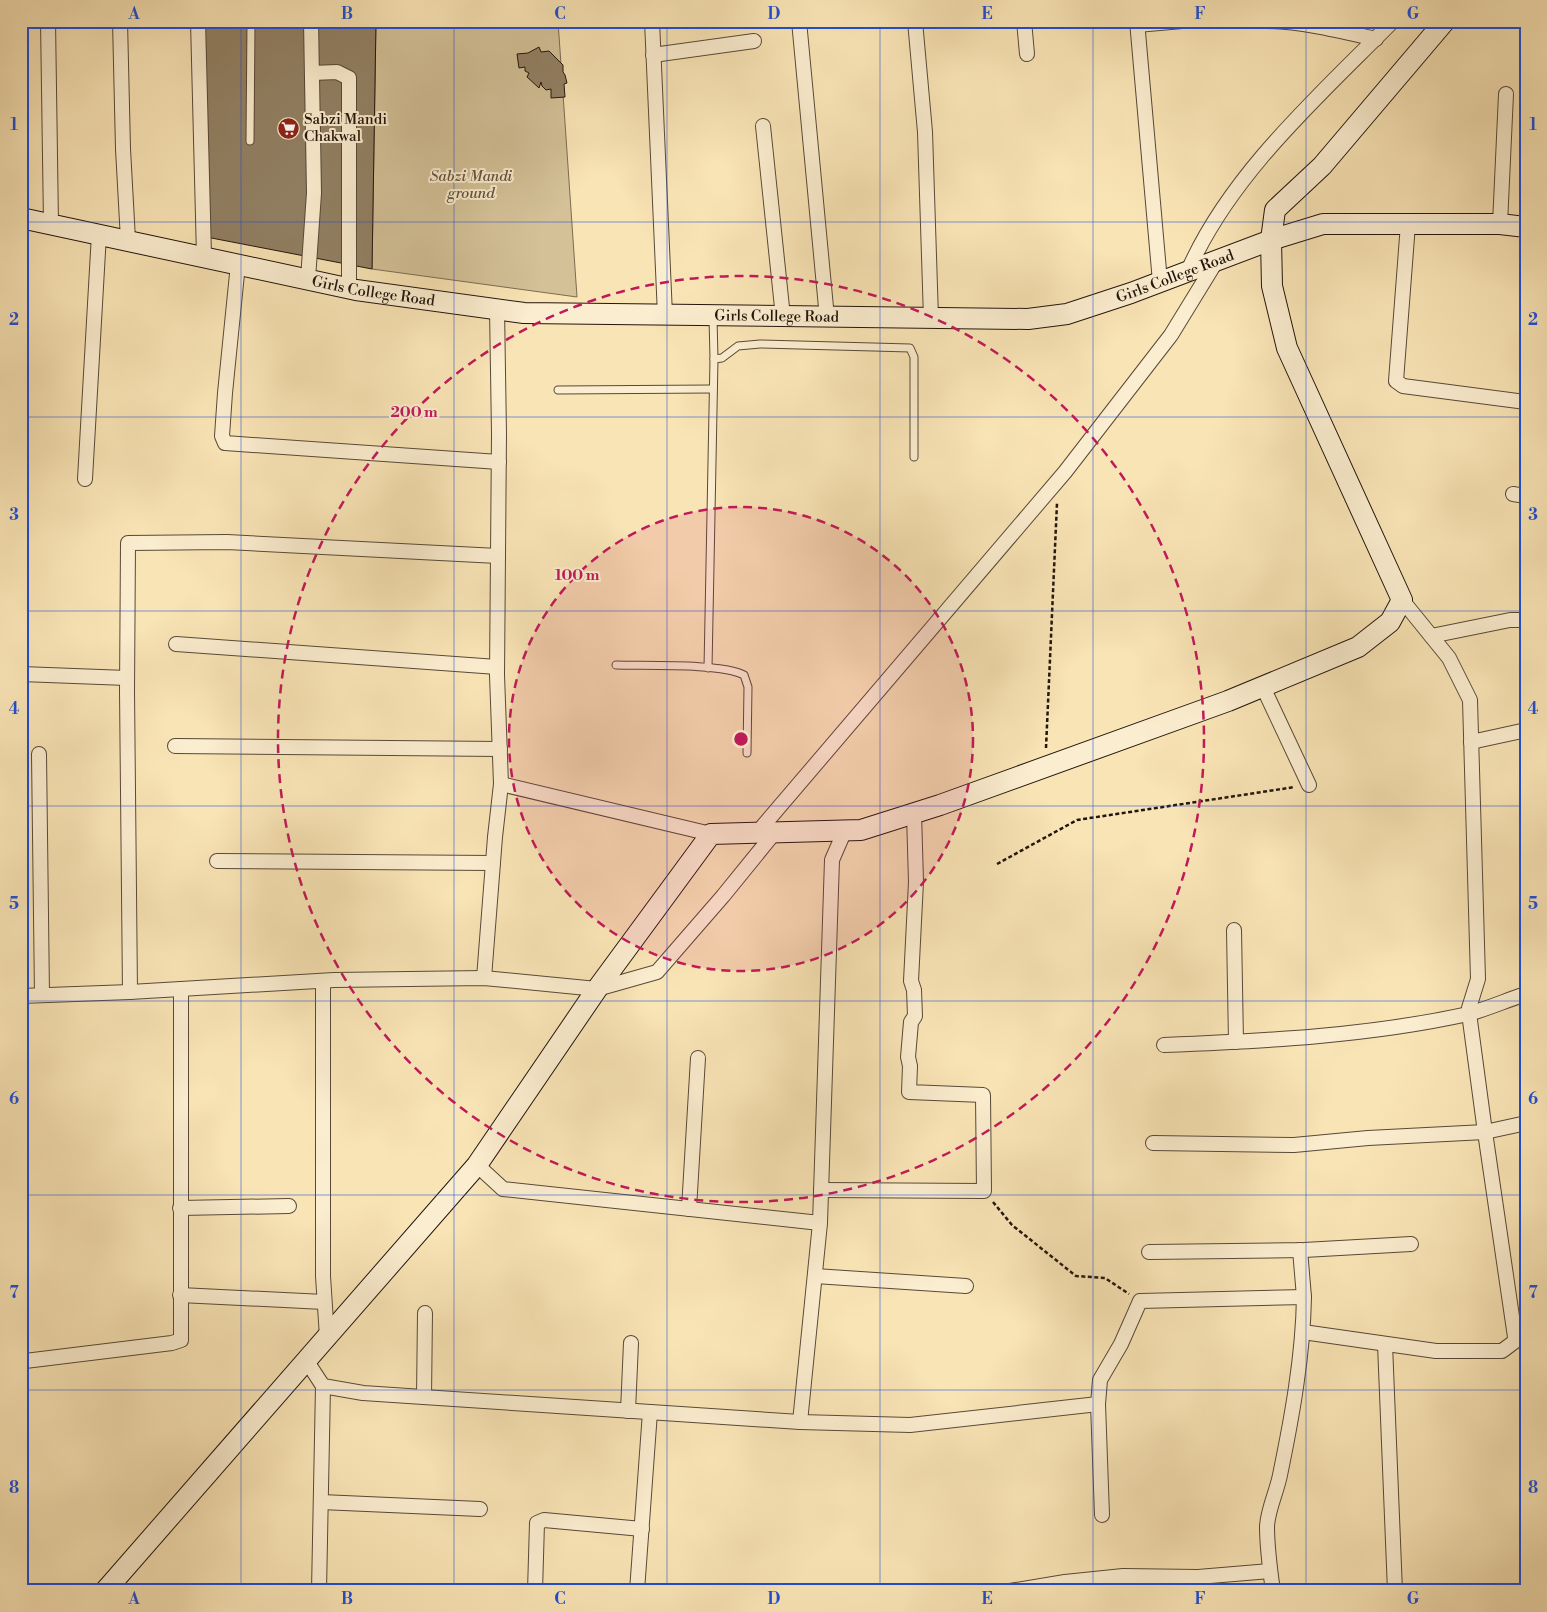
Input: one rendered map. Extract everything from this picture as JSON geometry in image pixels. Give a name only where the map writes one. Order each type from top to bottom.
[{"type":"street","points":[[48,21],[51,224]]},
{"type":"street","points":[[120,21],[123,149],[128,240]]},
{"type":"street","points":[[198,21],[204,256]]},
{"type":"street","points":[[308,279],[314,193],[311,21]]},
{"type":"street","points":[[652,21],[665,315]]},
{"type":"street","points":[[799,21],[827,318]]},
{"type":"street","points":[[915,21],[925,132],[931,318]]},
{"type":"street","points":[[1024,21],[1026,54]]},
{"type":"street","points":[[1160,282],[1137,23],[1182,21]]},
{"type":"street","points":[[1268,21],[1319,26],[1376,38]]},
{"type":"street","points":[[1188,271],[1196,252],[1211,226],[1278,136],[1393,21]]},
{"type":"street","points":[[1303,1332],[1436,1351],[1502,1351],[1514,1342],[1514,1322],[1485,1132],[1469,1008],[1478,979],[1470,700],[1449,658],[1402,600],[1287,348],[1272,286],[1271,240],[1275,210],[1322,166],[1445,21]]},
{"type":"street","points":[[653,54],[754,41]]},
{"type":"street","points":[[312,73],[337,72],[349,78],[349,288]]},
{"type":"street","points":[[1500,224],[1506,94]]},
{"type":"street","points":[[764,126],[783,317]]},
{"type":"street","name":"Girls College Road","points":[[21,218],[349,288],[524,313],[827,318],[1028,319],[1067,314],[1160,282],[1271,240],[1323,224],[1500,224],[1526,228]]},
{"type":"street","points":[[1408,224],[1396,381],[1403,386],[1526,402]]},
{"type":"street","points":[[84,479],[99,234]]},
{"type":"street","points":[[21,996],[323,981],[484,978],[597,989],[657,972],[723,896],[766,832],[1058,480],[1171,335],[1218,260]]},
{"type":"street","points":[[238,264],[225,393],[222,436],[225,443],[499,462]]},
{"type":"street","points":[[484,978],[501,784],[497,667],[499,462],[497,309]]},
{"type":"street","points":[[130,992],[127,678],[128,543],[227,542],[498,556]]},
{"type":"street","points":[[501,784],[711,834],[861,830],[1046,766],[1262,687],[1358,647],[1390,622],[1402,600]]},
{"type":"street","points":[[1431,636],[1510,620],[1526,620]]},
{"type":"street","points":[[176,644],[497,667]]},
{"type":"street","points":[[21,674],[127,678]]},
{"type":"street","points":[[1262,687],[1309,785]]},
{"type":"street","points":[[1471,742],[1526,730]]},
{"type":"street","points":[[175,746],[500,748]]},
{"type":"street","points":[[39,754],[42,995]]},
{"type":"street","points":[[821,1190],[984,1191],[983,1095],[909,1092],[910,1066],[908,1057],[911,1022],[915,1016],[914,990],[910,981],[916,882],[914,813]]},
{"type":"street","points":[[800,1422],[820,1223],[832,860],[844,830]]},
{"type":"street","points":[[105,1591],[477,1165],[597,989],[711,834]]},
{"type":"street","points":[[217,861],[493,863]]},
{"type":"street","points":[[1234,930],[1236,1042]]},
{"type":"street","points":[[323,981],[323,1276],[326,1337]]},
{"type":"street","points":[[21,1360],[172,1343],[181,1340],[181,989]]},
{"type":"street","points":[[1164,1045],[1329,1035],[1470,1013],[1526,994]]},
{"type":"street","points":[[689,1209],[698,1058]]},
{"type":"street","points":[[1153,1143],[1294,1145],[1368,1138],[1485,1132],[1526,1123]]},
{"type":"street","points":[[477,1165],[503,1189],[820,1223]]},
{"type":"street","points":[[180,1208],[289,1206]]},
{"type":"street","points":[[1149,1252],[1300,1250],[1411,1244]]},
{"type":"street","points":[[1273,1591],[1267,1524],[1280,1476],[1293,1406],[1303,1332],[1304,1297],[1300,1250]]},
{"type":"street","points":[[815,1276],[966,1286]]},
{"type":"street","points":[[180,1295],[324,1302]]},
{"type":"street","points":[[1102,1515],[1098,1404],[1100,1380],[1121,1344],[1140,1300],[1304,1297]]},
{"type":"street","points":[[424,1397],[426,1312]]},
{"type":"street","points":[[628,1411],[631,1343]]},
{"type":"street","points":[[1385,1344],[1395,1591]]},
{"type":"street","points":[[306,1360],[323,1386],[319,1591]]},
{"type":"street","points":[[323,1386],[363,1393],[628,1411],[800,1422],[910,1425],[1098,1404]]},
{"type":"street","points":[[637,1591],[650,1412]]},
{"type":"street","points":[[322,1502],[480,1509]]},
{"type":"street","points":[[535,1591],[537,1523],[544,1520],[642,1529]]},
{"type":"street","points":[[1010,1591],[1066,1586],[1123,1576],[1198,1577],[1270,1571]]},
{"type":"lane","points":[[250,141],[251,21]]},
{"type":"lane","points":[[708,668],[714,359],[713,316]]},
{"type":"lane","points":[[714,359],[722,358],[738,346],[910,348],[914,358],[914,457]]},
{"type":"lane","points":[[558,390],[713,389]]},
{"type":"lane","points":[[616,665],[708,668],[738,672],[744,675],[748,687],[747,753]]},
{"type":"path","points":[[1046,766],[1058,480]]},
{"type":"path","points":[[997,864],[1078,820],[1309,785]]},
{"type":"path","points":[[984,1191],[1012,1225],[1076,1276],[1105,1278],[1140,1300]]},
{"type":"green space","name":"Sabzi Mandi ground","points":[[376,21],[558,21],[577,297],[372,269]]},
{"type":"building","name":"Sabzi Mandi Chakwal","points":[[202,21],[376,21],[372,269],[201,236]]},
{"type":"building","points":[[539,47],[541,52],[549,51],[563,65],[563,72],[567,83],[564,84],[565,97],[551,98],[551,89],[546,90],[541,82],[539,88],[527,77],[529,73],[525,71],[525,67],[519,68],[517,54],[528,53]]},
{"type":"place","name":"Sabzi Mandi Chakwal","points":[[288,128]]}]
